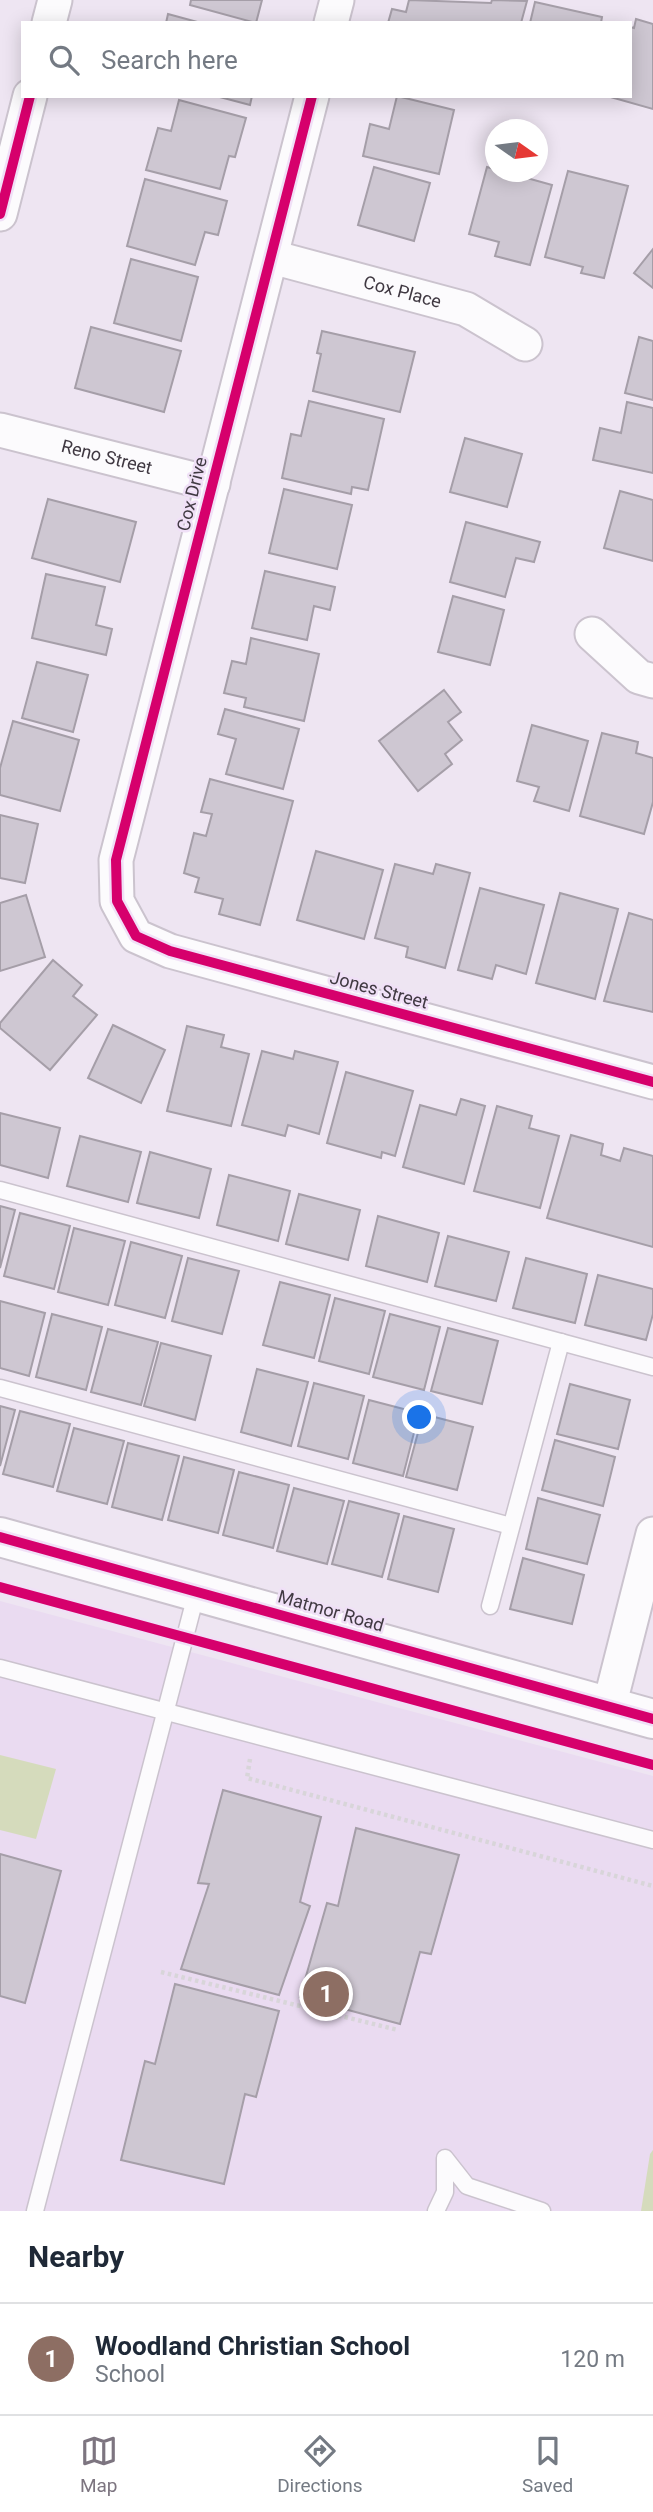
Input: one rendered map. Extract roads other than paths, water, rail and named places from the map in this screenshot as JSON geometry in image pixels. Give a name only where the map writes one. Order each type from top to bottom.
[{"type":"street","points":[[50,21],[55,0]]},
{"type":"street","points":[[332,21],[337,0]]},
{"type":"street","points":[[0,214],[29,98]]},
{"type":"street","name":"Cox Drive","points":[[117,901],[116,860],[311,98]]},
{"type":"street","name":"Cox Place","points":[[271,257],[466,309],[525,344]]},
{"type":"street","name":"Reno Street","points":[[0,430],[213,484]]},
{"type":"street","points":[[592,634],[639,677],[653,681]]},
{"type":"street","name":"Jones Street","points":[[117,901],[136,936],[170,951],[653,1082]]},
{"type":"street","points":[[609,1707],[653,1534]]},
{"type":"street","name":"Matmor Road","points":[[0,1537],[653,1718]]},
{"type":"lane","points":[[0,1190],[653,1367]]},
{"type":"lane","points":[[490,1606],[561,1342]]},
{"type":"lane","points":[[0,1388],[511,1526]]},
{"type":"lane","points":[[35,2211],[197,1591]]},
{"type":"lane","points":[[0,1668],[653,1840]]},
{"type":"lane","points":[[436,2211],[445,2192],[445,2158],[467,2186],[542,2211]]},
{"type":"place","name":"Woodland Christian School","points":[[326,1994]]}]
